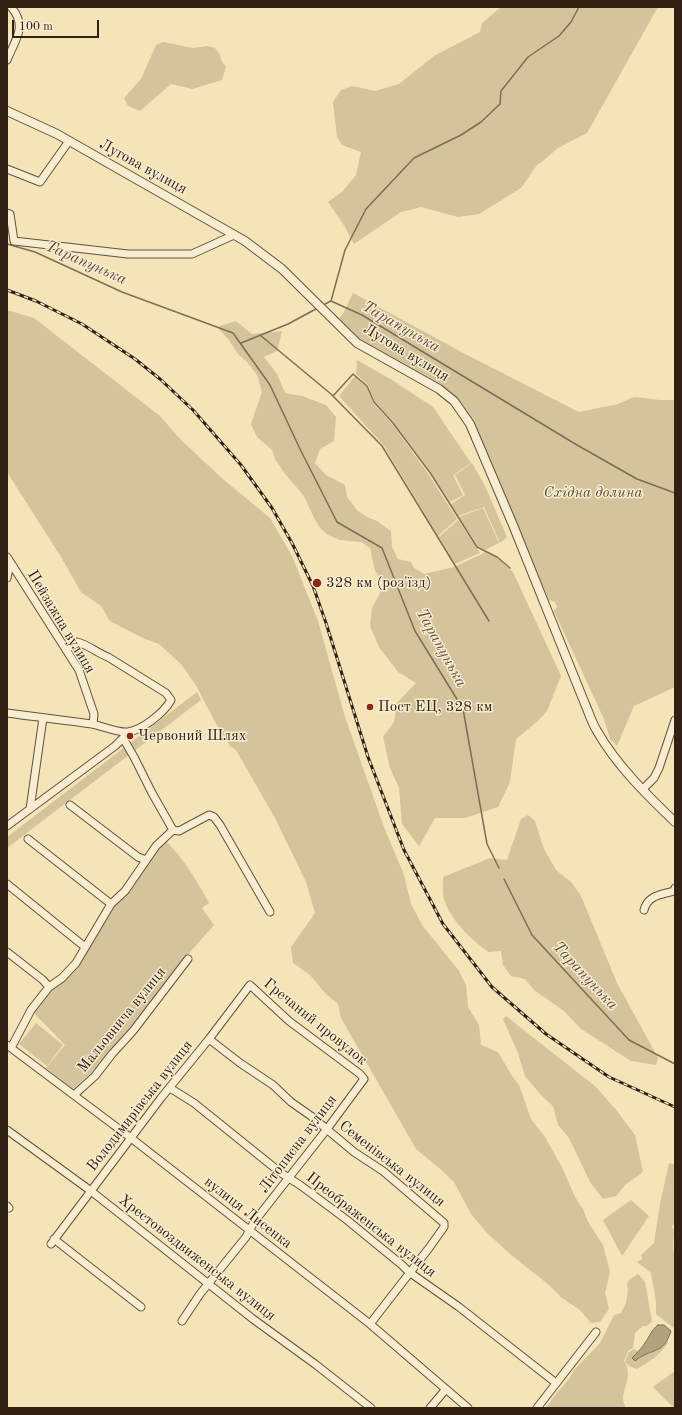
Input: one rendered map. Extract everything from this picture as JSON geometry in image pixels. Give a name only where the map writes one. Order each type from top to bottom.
[{"type":"street","points":[[7,60],[20,28],[18,16],[12,7]]},
{"type":"street","name":"Лугова вулиця","points":[[7,111],[69,141],[245,241],[282,269],[357,343],[439,389],[454,401],[470,424],[516,532],[597,731],[613,755],[675,822]]},
{"type":"street","points":[[7,169],[40,182],[69,141]]},
{"type":"street","points":[[7,213],[10,214],[14,241],[128,254],[192,254],[234,235]]},
{"type":"street","points":[[7,578],[8,560]]},
{"type":"street","name":"Пейзажна вулиця","points":[[8,560],[78,670],[94,714],[93,724]]},
{"type":"street","points":[[7,826],[116,746],[124,735],[148,723],[166,708],[171,700],[166,693],[86,644],[77,642],[66,650]]},
{"type":"street","points":[[7,713],[93,724],[124,735],[152,793],[176,831]]},
{"type":"street","points":[[30,809],[44,718]]},
{"type":"street","points":[[643,789],[654,778],[659,768],[675,720]]},
{"type":"street","points":[[70,805],[138,857],[146,860]]},
{"type":"street","points":[[9,1047],[31,1010],[49,987],[68,973],[76,963],[111,904],[125,891],[156,846],[176,831],[208,815],[214,816],[270,912]]},
{"type":"street","points":[[28,839],[111,904]]},
{"type":"street","points":[[7,884],[85,947]]},
{"type":"street","points":[[644,910],[646,902],[654,896],[674,891],[675,888]]},
{"type":"street","points":[[7,952],[43,980],[49,987]]},
{"type":"street","name":"Мальовнича вулиця","points":[[74,1095],[95,1076],[112,1054],[134,1031],[188,959]]},
{"type":"street","name":"Володимирівська вулиця","points":[[141,1307],[53,1242],[131,1138],[250,985]]},
{"type":"street","name":"Гречаний провулок","points":[[250,985],[289,1021],[360,1074],[364,1079]]},
{"type":"street","name":"Семенівська вулиця","points":[[209,1038],[240,1063],[273,1085],[291,1102],[327,1129],[354,1152],[383,1171],[444,1223],[444,1227],[409,1272]]},
{"type":"street","name":"вулиця Лисенка","points":[[9,1047],[131,1138],[370,1324],[468,1408]]},
{"type":"street","name":"Літописна вулиця","points":[[182,1321],[208,1284],[246,1237],[254,1222],[364,1079]]},
{"type":"street","name":"Преображенська вулиця","points":[[170,1088],[194,1104],[289,1178],[347,1220],[409,1272],[459,1307],[556,1383]]},
{"type":"street","name":"Хрестовоздвиженська вулиця","points":[[7,1130],[91,1191],[253,1319],[315,1364],[371,1408]]},
{"type":"street","points":[[370,1324],[409,1272]]},
{"type":"street","points":[[537,1408],[596,1332]]},
{"type":"street","points":[[430,1408],[446,1389]]},
{"type":"green space","points":[[501,7],[658,7],[587,133],[558,148],[537,165],[521,188],[479,214],[458,217],[421,207],[401,212],[354,244],[345,227],[328,202],[343,191],[356,175],[361,152],[342,145],[337,137],[333,102],[341,90],[352,86],[375,91],[399,84],[434,56],[480,32],[482,23]]},
{"type":"green space","points":[[163,42],[193,48],[207,46],[215,48],[226,67],[222,80],[192,89],[171,84],[140,111],[128,106],[124,98],[141,79],[156,45]]},
{"type":"green space","name":"Східна долина","points":[[353,293],[465,354],[579,412],[618,404],[634,397],[675,400],[675,687],[634,706],[617,746],[610,739],[604,719],[554,611],[557,607],[555,602],[549,600],[513,516],[455,399],[358,340],[337,320],[343,314]]},
{"type":"green space","points":[[7,310],[34,318],[160,416],[181,440],[224,480],[270,518],[292,556],[318,621],[345,717],[384,827],[404,875],[411,904],[422,925],[459,971],[466,985],[468,1007],[479,1025],[481,1045],[498,1052],[519,1085],[531,1119],[545,1137],[562,1167],[588,1222],[603,1245],[610,1272],[605,1293],[609,1309],[600,1322],[591,1323],[580,1310],[562,1298],[549,1285],[510,1254],[487,1233],[471,1214],[454,1182],[416,1149],[341,1018],[338,1004],[326,994],[310,975],[293,963],[291,947],[315,913],[306,882],[275,818],[236,750],[230,746],[215,722],[197,687],[181,664],[159,644],[145,639],[110,621],[101,606],[81,592],[61,557],[7,472]]},
{"type":"green space","points":[[236,321],[252,334],[282,331],[277,351],[264,357],[277,374],[285,393],[302,396],[326,405],[336,417],[334,441],[320,449],[315,463],[326,475],[345,485],[347,497],[357,510],[391,531],[392,547],[398,559],[411,562],[414,568],[424,574],[454,567],[486,552],[497,558],[513,572],[561,676],[547,711],[538,721],[516,739],[510,782],[498,807],[465,818],[435,818],[419,846],[402,824],[399,788],[390,768],[383,737],[394,722],[397,703],[416,683],[398,672],[379,647],[370,626],[372,608],[385,584],[375,571],[370,548],[361,542],[340,540],[328,535],[321,529],[304,496],[286,475],[275,459],[272,450],[257,437],[251,424],[262,392],[257,375],[217,327]]},
{"type":"green space","points":[[357,360],[392,380],[433,407],[471,463],[453,475],[463,495],[450,502],[432,474],[395,424],[375,402],[368,385],[356,374]]},
{"type":"green space","points":[[355,376],[367,387],[373,403],[393,425],[429,475],[457,519],[438,536],[384,446],[339,396]]},
{"type":"green space","points":[[472,463],[485,486],[507,537],[500,543],[484,507],[458,516],[451,504],[465,495],[455,475]]},
{"type":"green space","points":[[483,508],[499,543],[485,550],[478,546],[459,517]]},
{"type":"green space","points":[[458,520],[480,553],[455,564],[439,537]]},
{"type":"green space","points":[[197,692],[201,700],[7,848],[7,837]]},
{"type":"green space","points":[[528,815],[535,821],[544,849],[556,870],[571,882],[581,896],[617,983],[658,1058],[656,1065],[631,1061],[581,1029],[564,1011],[534,990],[525,979],[511,976],[503,965],[501,951],[488,952],[481,947],[468,935],[451,915],[444,899],[443,877],[490,858],[507,860],[521,819]]},
{"type":"green space","points":[[166,841],[195,878],[209,903],[202,908],[214,925],[184,959],[134,1026],[92,1072],[73,1089],[46,1068],[65,1045],[34,1013],[51,990],[68,977],[113,905],[153,854]]},
{"type":"green space","points":[[506,1016],[596,1087],[635,1135],[643,1172],[625,1185],[616,1196],[603,1199],[590,1182],[569,1138],[558,1125],[553,1106],[541,1095],[525,1076],[518,1053],[503,1019]]},
{"type":"green space","points":[[36,1023],[63,1045],[47,1066],[19,1044]]},
{"type":"green space","points":[[669,1163],[675,1165],[675,1223],[672,1226],[674,1233],[673,1247],[675,1255],[675,1329],[656,1314],[656,1302],[651,1273],[637,1262],[642,1259],[641,1255],[654,1243],[660,1204]]},
{"type":"green space","points":[[631,1200],[649,1216],[622,1256],[603,1220]]},
{"type":"green space","points":[[638,1274],[645,1282],[652,1321],[647,1326],[643,1326],[635,1333],[633,1348],[628,1351],[624,1361],[628,1371],[623,1398],[625,1408],[546,1408],[575,1369],[600,1343],[614,1315],[621,1313],[626,1303],[628,1290],[627,1284],[629,1280]]},
{"type":"green space","points":[[668,1341],[658,1355],[637,1369],[629,1366],[625,1362],[629,1352],[634,1349],[639,1352],[632,1358],[635,1361],[642,1356],[658,1350]]},
{"type":"green space","points":[[675,1371],[675,1408],[674,1408],[653,1387]]},
{"type":"shaded area","points":[[658,1325],[664,1325],[671,1331],[668,1339],[661,1348],[635,1361],[632,1358]]},
{"type":"waterway","points":[[331,301],[345,250],[366,209],[414,158],[461,135],[481,122],[500,104],[501,91],[528,57],[559,36],[571,22],[579,7]]},
{"type":"waterway","name":"Тарапунька","points":[[7,244],[35,252],[122,292],[233,333],[270,385],[337,522],[382,548],[415,631],[463,709],[487,844],[499,868]]},
{"type":"waterway","name":"Тарапунька","points":[[325,304],[331,301],[362,315],[577,445],[637,479],[675,493]]},
{"type":"waterway","name":"Тарапунька","points":[[241,343],[288,324],[316,309]]},
{"type":"waterway","points":[[260,335],[331,394],[382,446],[489,621]]},
{"type":"waterway","points":[[333,396],[353,374],[367,386],[374,402],[393,423],[431,474],[477,547],[497,557],[510,568]]},
{"type":"waterway","name":"Тарапунька","points":[[504,879],[532,935],[629,1040],[675,1064]]},
{"type":"railway","points":[[7,290],[36,301],[82,324],[135,359],[160,379],[193,410],[241,465],[272,508],[292,543],[313,586],[368,757],[404,850],[443,924],[492,987],[546,1034],[609,1077],[675,1107]]},
{"type":"place","name":"328 км (роз'їзд)","points":[[317,583]]},
{"type":"place","name":"Пост ЕЦ, 328 км","points":[[370,707]]},
{"type":"place","name":"Червоний Шлях","points":[[130,736]]}]
